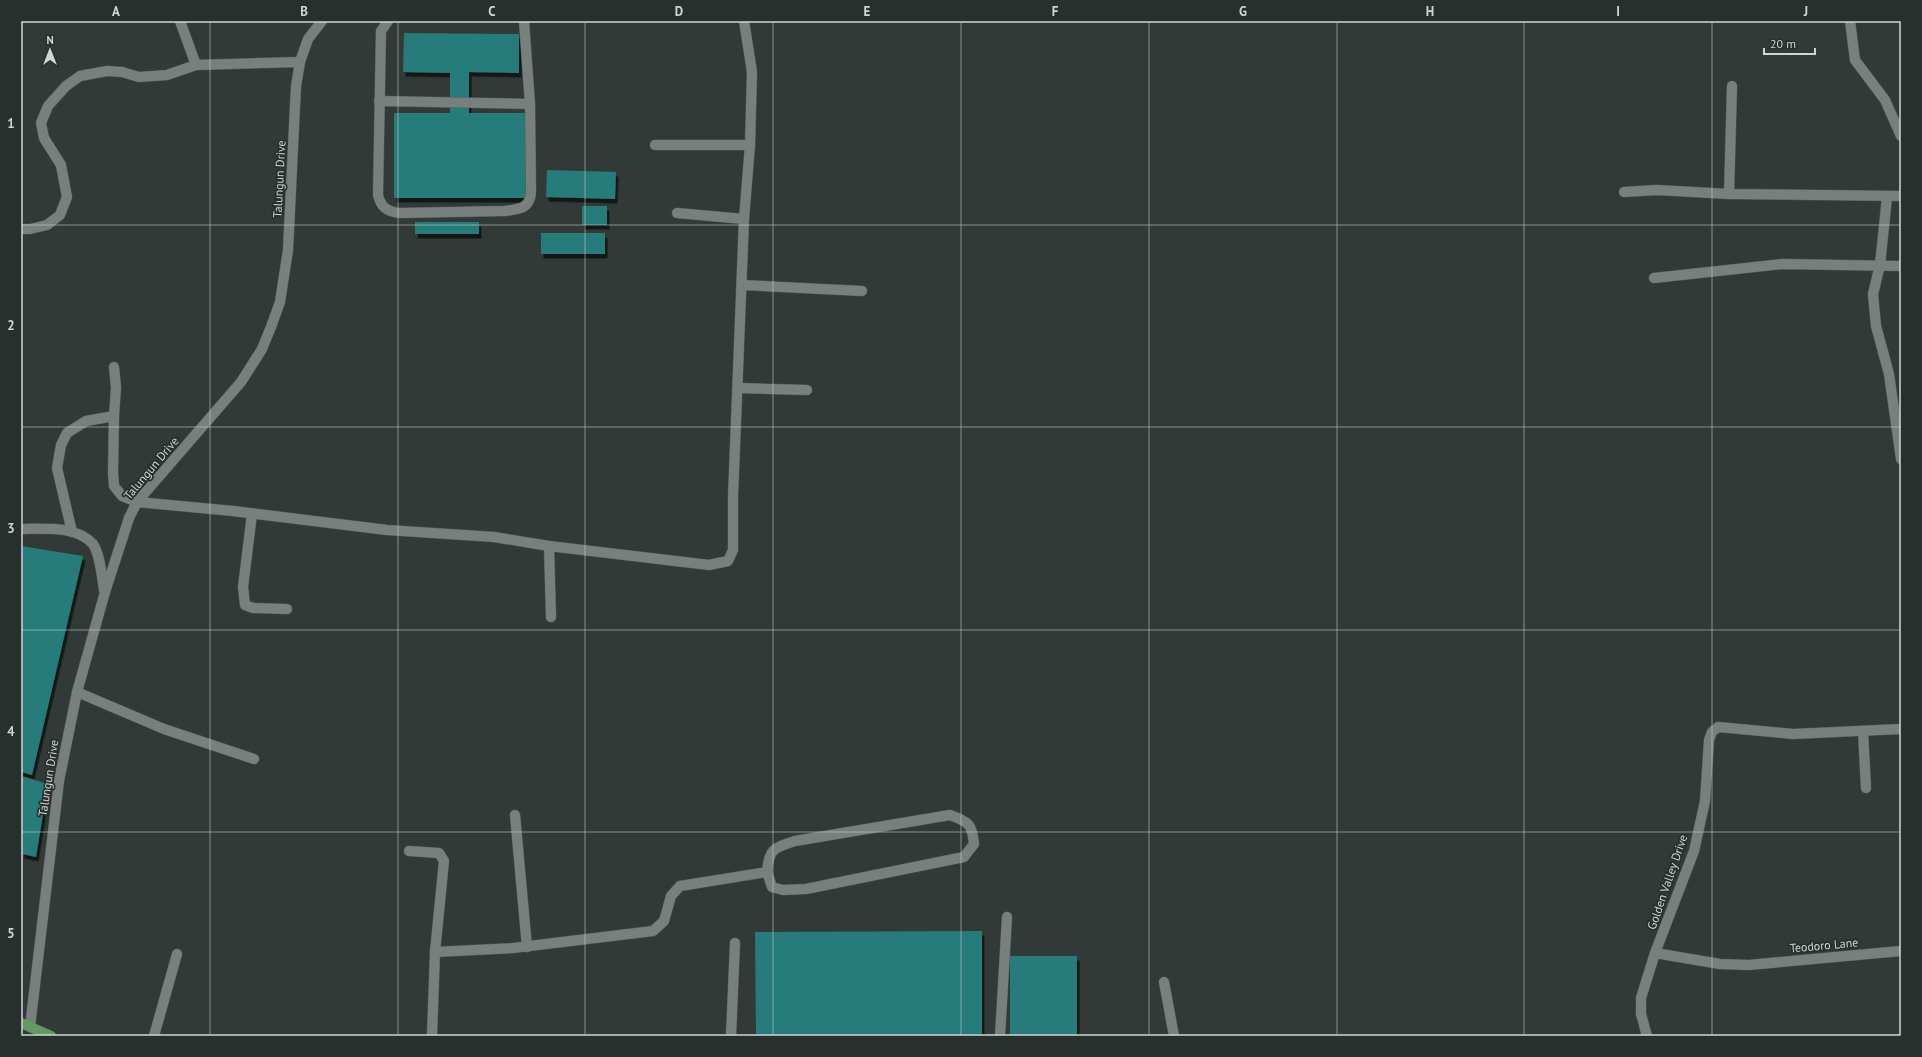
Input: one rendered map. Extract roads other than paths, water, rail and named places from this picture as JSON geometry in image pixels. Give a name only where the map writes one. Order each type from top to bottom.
[{"type":"main road","points":[[26,1025],[51,1036]]},
{"type":"street","points":[[180,21],[196,65]]},
{"type":"street","name":"Talungun Drive","points":[[26,1025],[59,781],[77,692],[105,592],[128,518],[137,502],[241,382],[262,350],[272,327],[280,302],[288,250],[296,86],[300,62],[308,39],[322,21]]},
{"type":"street","points":[[388,21],[381,31],[378,195],[381,205],[388,212],[399,213],[522,209],[529,203],[530,104],[524,21]]},
{"type":"street","points":[[114,368],[116,387],[112,473],[114,486],[122,496],[137,502],[388,530],[467,534],[549,546],[709,565],[728,561],[733,550],[733,497],[744,219],[750,145],[752,72],[744,21]]},
{"type":"street","points":[[1850,21],[1855,60],[1885,100],[1901,136]]},
{"type":"street","points":[[21,230],[30,230],[47,225],[60,215],[67,197],[61,165],[44,138],[41,123],[48,106],[66,86],[80,76],[107,71],[122,72],[139,77],[167,76],[196,65],[300,62]]},
{"type":"street","points":[[1729,194],[1732,86]]},
{"type":"street","points":[[379,101],[530,104]]},
{"type":"street","points":[[655,145],[750,145]]},
{"type":"street","points":[[1624,192],[1657,190],[1729,194],[1901,196]]},
{"type":"street","points":[[1887,197],[1880,265],[1873,294],[1876,326],[1889,374],[1901,459]]},
{"type":"street","points":[[677,213],[744,219]]},
{"type":"street","points":[[1654,278],[1783,264],[1901,266]]},
{"type":"street","points":[[742,285],[862,291]]},
{"type":"street","points":[[738,388],[807,390]]},
{"type":"street","points":[[72,532],[58,468],[61,445],[67,433],[86,421],[114,416]]},
{"type":"street","points":[[252,514],[243,587],[245,605],[253,608],[287,609]]},
{"type":"street","points":[[21,529],[72,532],[93,545],[99,560],[105,592]]},
{"type":"street","points":[[549,546],[551,617]]},
{"type":"street","points":[[77,692],[164,729],[254,759]]},
{"type":"street","name":"Golden Valley Drive","points":[[1647,1036],[1641,1014],[1641,998],[1655,953],[1694,851],[1705,801],[1709,740],[1712,732],[1718,728],[1793,734],[1901,729]]},
{"type":"street","points":[[1863,731],[1866,788]]},
{"type":"street","points":[[515,815],[527,947]]},
{"type":"street","points":[[950,815],[965,820],[972,828],[974,844],[964,857],[806,889],[784,890],[772,887],[767,872],[768,859],[776,847],[795,841],[950,815]]},
{"type":"street","points":[[409,851],[439,853],[444,861],[436,952],[432,1036]]},
{"type":"street","points":[[436,952],[527,947],[653,931],[664,921],[671,896],[680,886],[767,872]]},
{"type":"street","points":[[1000,1036],[1007,917]]},
{"type":"street","points":[[731,1036],[735,943]]},
{"type":"street","name":"Teodoro Lane","points":[[1655,953],[1720,964],[1749,965],[1901,951]]},
{"type":"street","points":[[154,1036],[176,954]]},
{"type":"street","points":[[1164,982],[1174,1036]]}]
